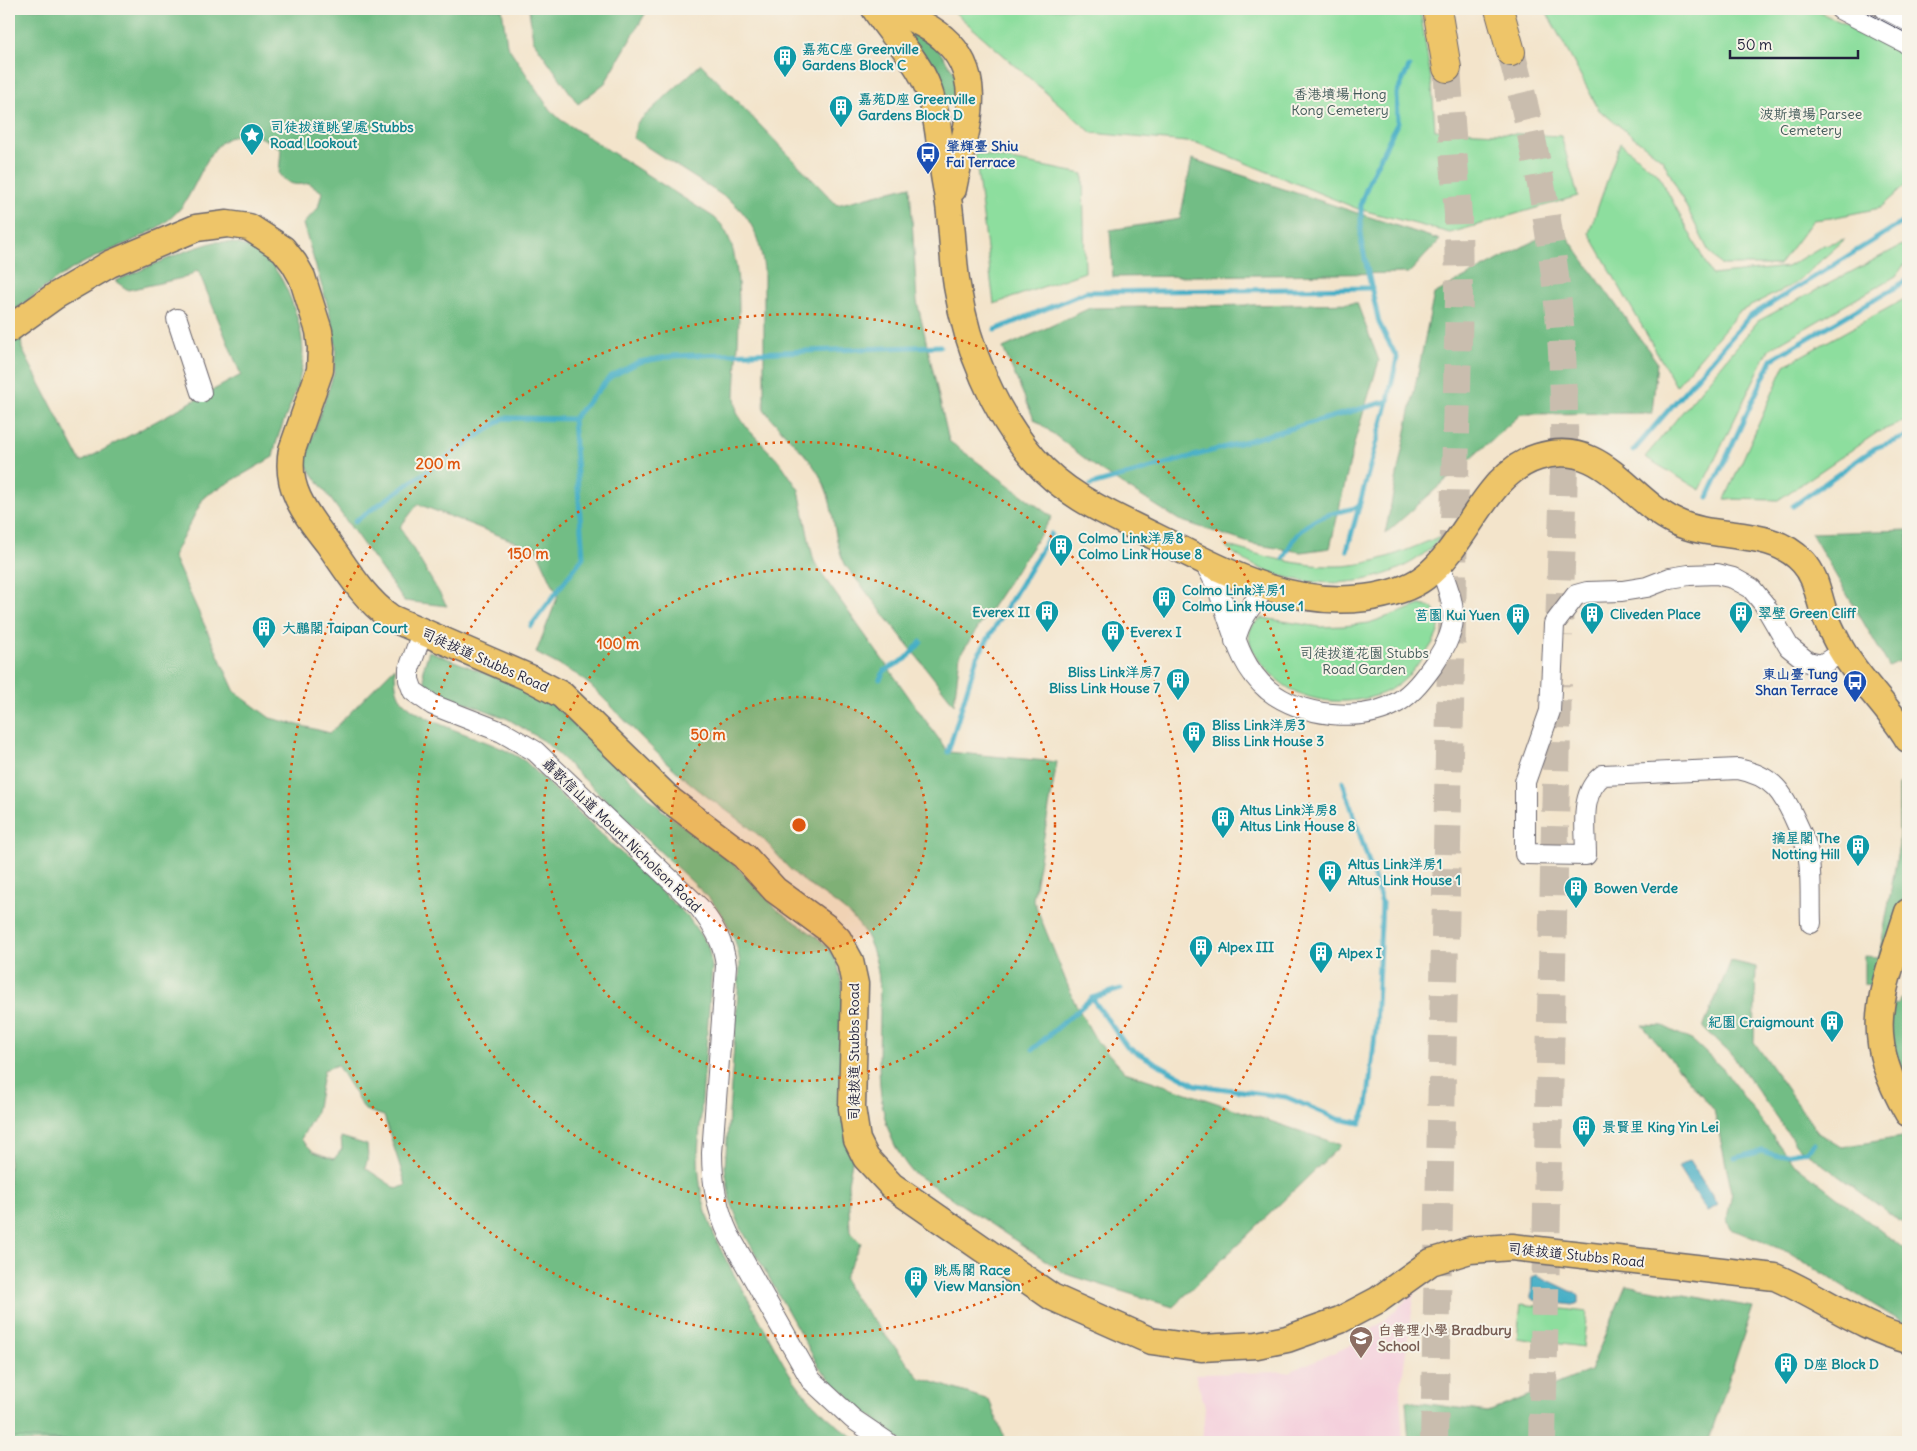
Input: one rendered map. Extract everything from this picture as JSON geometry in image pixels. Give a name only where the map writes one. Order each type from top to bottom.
[{"type":"highway","points":[[1437,9],[1447,68]]},
{"type":"highway","points":[[1500,9],[1511,52]]},
{"type":"main road","points":[[875,9],[918,68],[932,101],[937,119],[950,211],[957,288],[969,335],[994,401],[1020,441],[1051,477],[1084,500],[1202,560],[1265,588],[1310,598],[1341,600],[1379,596],[1410,586],[1439,564],[1457,543],[1497,486],[1510,471],[1525,462],[1549,454],[1578,456],[1606,467],[1656,509],[1675,522],[1693,528],[1772,542],[1796,556],[1813,575],[1828,624],[1842,652],[1908,739]]},
{"type":"main road","points":[[894,9],[943,37],[961,60],[971,84],[970,107],[950,211]]},
{"type":"main road","points":[[932,101],[942,107],[954,107],[964,99],[971,84]]},
{"type":"main road","name":"司徒拔道 Stubbs Road","points":[[9,329],[90,274],[196,228],[228,224],[249,227],[283,249],[302,277],[315,314],[321,348],[320,370],[291,456],[292,481],[306,513],[369,600],[391,618],[530,678],[562,695],[670,800],[744,856],[775,890],[827,928],[838,939],[850,961],[855,984],[852,1108],[857,1140],[866,1158],[878,1174],[892,1186],[1052,1297],[1151,1341],[1201,1348],[1256,1345],[1287,1340],[1340,1320],[1378,1300],[1431,1262],[1470,1250],[1512,1247],[1775,1278],[1806,1290],[1866,1326],[1908,1340]]},
{"type":"main road","points":[[1908,912],[1885,980],[1879,1020],[1880,1041],[1886,1063],[1896,1092],[1908,1114]]},
{"type":"street","points":[[1840,9],[1908,44]]},
{"type":"street","points":[[1885,9],[1908,21]]},
{"type":"street","points":[[177,319],[201,392]]},
{"type":"street","points":[[1202,560],[1219,588],[1234,641],[1253,674],[1269,690],[1288,702],[1308,710],[1330,714],[1379,710],[1398,702],[1421,682],[1444,650],[1450,636],[1453,619],[1452,603],[1439,564]]},
{"type":"street","points":[[1811,923],[1809,860],[1805,842],[1788,804],[1778,788],[1755,772],[1738,769],[1603,775],[1593,782],[1586,795],[1586,854],[1525,854],[1525,782],[1550,711],[1554,624],[1576,595],[1587,592],[1630,590],[1647,587],[1670,578],[1716,574],[1733,578],[1751,588],[1764,604],[1789,647],[1798,656],[1821,665],[1842,652]]},
{"type":"street","points":[[1234,641],[1247,610],[1265,588]]},
{"type":"street","name":"聶歌信山道 Mount Nicholson Road","points":[[422,632],[409,669],[409,680],[413,691],[433,705],[502,732],[535,751],[699,907],[715,929],[725,955],[726,966],[712,1153],[713,1181],[719,1212],[728,1235],[811,1380],[853,1419],[887,1442]]},
{"type":"shaded area","name":"白普理小學 Bradbury School","points":[[1415,1291],[1400,1392],[1403,1442],[1202,1442],[1205,1407],[1195,1374],[1288,1372],[1347,1347],[1385,1320]]},
{"type":"green space","points":[[9,9],[502,9],[507,45],[550,110],[561,120],[715,218],[726,232],[733,252],[739,302],[735,397],[737,413],[747,428],[782,465],[799,490],[814,561],[823,576],[948,752],[1057,762],[1033,899],[1074,1001],[1096,1040],[1125,1072],[1341,1145],[1173,1307],[1066,1274],[912,1172],[899,1154],[884,1116],[879,1076],[880,1003],[878,976],[872,948],[854,919],[795,874],[754,831],[677,771],[590,685],[576,674],[536,653],[558,596],[537,550],[418,504],[400,527],[447,606],[404,601],[304,462],[334,373],[336,347],[329,310],[303,224],[318,208],[322,192],[309,183],[293,184],[282,178],[279,174],[281,149],[268,141],[247,134],[232,136],[225,140],[211,154],[183,205],[166,221],[141,237],[74,268],[9,314]]},
{"type":"green space","points":[[529,9],[648,9],[605,83],[578,104],[533,40]]},
{"type":"green space","name":"香港墳場 Hong Kong Cemetery","points":[[951,9],[1420,9],[1432,86],[1435,130],[1561,136],[1578,196],[1450,233],[1358,209],[1197,143],[1092,133]]},
{"type":"green space","name":"波斯墳場 Parsee Cemetery","points":[[1545,9],[1812,9],[1879,39],[1908,56],[1908,183],[1880,208],[1813,220],[1779,265],[1721,265],[1708,250],[1663,160],[1599,110]]},
{"type":"green space","points":[[903,25],[935,45],[959,79],[957,95],[951,99],[944,99]]},
{"type":"green space","points":[[701,64],[837,205],[910,186],[917,301],[949,441],[1052,517],[960,655],[954,704],[846,566],[838,546],[831,505],[824,484],[812,463],[764,409],[764,269],[758,240],[750,223],[731,201],[633,138],[637,123]]},
{"type":"green space","points":[[1620,143],[1658,174],[1712,275],[1787,267],[1824,245],[1845,239],[1796,283],[1739,312],[1676,386],[1589,233]]},
{"type":"green space","points":[[975,153],[1083,174],[1085,272],[994,304]]},
{"type":"green space","points":[[1192,159],[1440,240],[1409,273],[1113,277],[1110,230],[1180,219]]},
{"type":"green space","points":[[1560,227],[1657,362],[1652,413],[1521,414],[1385,534],[1434,294]]},
{"type":"green space","points":[[214,242],[230,243],[255,251],[265,258],[274,267],[287,291],[298,320],[302,342],[303,358],[300,378],[279,434],[273,457],[204,497],[173,556],[235,692],[270,718],[330,733],[395,667],[396,685],[402,700],[426,718],[496,746],[526,762],[688,917],[708,946],[712,967],[698,1153],[699,1178],[709,1222],[727,1261],[794,1380],[820,1410],[859,1442],[102,1442],[9,1438],[9,342],[21,338],[22,349],[81,462],[241,375],[198,270],[187,277],[128,290],[115,281],[186,251]],"holes":[[[337,1065],[365,1110],[384,1116],[406,1185],[397,1189],[365,1168],[368,1157],[367,1145],[341,1137],[342,1149],[334,1159],[314,1152],[301,1139],[316,1112],[324,1070]]]},
{"type":"green space","points":[[1908,242],[1908,259],[1896,276],[1769,349],[1700,490],[1645,457],[1758,321]]},
{"type":"green space","points":[[1908,297],[1908,420],[1878,432],[1778,500],[1725,499],[1785,365]]},
{"type":"green space","points":[[1357,303],[1379,361],[1355,440],[1330,548],[1301,552],[1252,544],[1179,520],[1101,471],[1034,419],[1003,348],[1090,308]]},
{"type":"green space","points":[[1908,530],[1908,657],[1889,666],[1811,533]]},
{"type":"green space","points":[[1443,535],[1422,555],[1396,570],[1367,579],[1336,583],[1305,581],[1275,574],[1248,562],[1224,545],[1308,565],[1337,566],[1378,560]]},
{"type":"green space","name":"司徒拔道花園 Stubbs Road Garden","points":[[1421,605],[1433,608],[1440,618],[1440,625],[1433,643],[1405,679],[1391,689],[1375,696],[1349,701],[1333,701],[1309,697],[1294,691],[1285,686],[1265,668],[1251,645],[1249,635],[1253,625],[1263,618],[1320,627],[1344,626],[1369,623]]},
{"type":"green space","points":[[429,651],[525,689],[555,706],[662,810],[735,865],[779,911],[828,947],[838,965],[842,984],[854,1151],[848,1183],[850,1232],[861,1243],[844,1278],[851,1293],[920,1378],[989,1400],[1006,1442],[903,1442],[861,1408],[818,1365],[741,1228],[730,1200],[725,1167],[740,966],[737,947],[730,929],[709,898],[544,741],[508,719],[439,692],[425,683],[423,670]]},
{"type":"green space","points":[[1908,778],[1908,883],[1878,986],[1864,984],[1864,956],[1879,957],[1899,845],[1899,784]]},
{"type":"green space","points":[[1731,961],[1756,967],[1754,1042],[1818,1133],[1841,1147],[1908,1136],[1908,1227],[1796,1145],[1733,1056],[1703,1028]]},
{"type":"green space","points":[[1908,996],[1908,1102],[1888,1025],[1894,1003],[1898,1004],[1900,999]]},
{"type":"green space","points":[[1642,1025],[1663,1026],[1693,1041],[1723,1069],[1791,1161],[1908,1252],[1908,1326],[1788,1252],[1731,1229],[1727,1220],[1732,1192],[1714,1110]]},
{"type":"green space","points":[[1626,1285],[1753,1307],[1708,1442],[1409,1442],[1406,1401],[1488,1412],[1590,1371]]},
{"type":"green space","points":[[1521,1304],[1587,1312],[1583,1347],[1517,1338]]},
{"type":"green space","points":[[9,1438],[102,1441],[9,1442]]},
{"type":"water","points":[[1689,1160],[1718,1205],[1707,1212],[1678,1167]]},
{"type":"water","points":[[1537,1275],[1575,1293],[1578,1296],[1578,1303],[1573,1305],[1533,1300],[1531,1298],[1532,1277]]},
{"type":"waterway","points":[[1347,550],[1388,401],[1397,358],[1379,323],[1361,240],[1361,203],[1372,174],[1398,122],[1397,93],[1409,67]]},
{"type":"waterway","points":[[1633,451],[1749,317],[1908,219]]},
{"type":"waterway","points":[[1708,497],[1772,359],[1908,280]]},
{"type":"waterway","points":[[995,330],[1086,292],[1372,288]]},
{"type":"waterway","points":[[355,521],[504,418],[573,419],[610,377],[639,362],[673,356],[940,346]]},
{"type":"waterway","points":[[1091,485],[1388,401]]},
{"type":"waterway","points":[[531,626],[583,557],[573,419]]},
{"type":"waterway","points":[[1793,506],[1875,448],[1908,436]]},
{"type":"waterway","points":[[1284,558],[1296,536],[1310,523],[1326,516],[1359,507]]},
{"type":"waterway","points":[[948,752],[977,657],[1051,534]]},
{"type":"waterway","points":[[880,679],[884,671],[906,659],[921,642]]},
{"type":"waterway","points":[[1092,998],[1127,1047],[1196,1085],[1286,1097],[1338,1119],[1360,1123],[1367,1107],[1376,1026],[1382,903],[1343,782]]},
{"type":"waterway","points":[[1033,1049],[1092,998],[1121,989]]},
{"type":"waterway","points":[[1735,1158],[1762,1151],[1779,1156],[1806,1151],[1814,1144]]},
{"type":"tunnel","points":[[1511,52],[1542,187],[1557,290],[1560,325],[1563,364],[1564,480],[1559,636]]},
{"type":"tunnel","points":[[1434,1442],[1459,297],[1458,215],[1447,68]]},
{"type":"tunnel","points":[[1542,1442],[1558,684]]},
{"type":"tram line","points":[[1860,9],[1908,34]]},
{"type":"place","name":"嘉苑C座 Greenville Gardens Block C","points":[[785,78]]},
{"type":"place","name":"嘉苑D座 Greenville Gardens Block D","points":[[841,128]]},
{"type":"place","name":"司徒拔道眺望處 Stubbs Road Lookout","points":[[252,156]]},
{"type":"place","name":"肇輝臺 Shiu Fai Terrace","points":[[928,175]]},
{"type":"place","name":"Colmo Link洋房8 Colmo Link House 8","points":[[1061,567]]},
{"type":"place","name":"Colmo Link洋房1 Colmo Link House 1","points":[[1164,619]]},
{"type":"place","name":"Everex II","points":[[1047,633]]},
{"type":"place","name":"翠壁 Green Cliff","points":[[1741,634]]},
{"type":"place","name":"Cliveden Place","points":[[1592,635]]},
{"type":"place","name":"莒園 Kui Yuen","points":[[1518,636]]},
{"type":"place","name":"大鵬閣 Taipan Court","points":[[264,649]]},
{"type":"place","name":"Everex I","points":[[1113,653]]},
{"type":"place","name":"Bliss Link洋房7 Bliss Link House 7","points":[[1178,701]]},
{"type":"place","name":"東山臺 Tung Shan Terrace","points":[[1855,703]]},
{"type":"place","name":"Bliss Link洋房3 Bliss Link House 3","points":[[1194,754]]},
{"type":"place","name":"Altus Link洋房8 Altus Link House 8","points":[[1223,839]]},
{"type":"place","name":"摘星閣 The Notting Hill","points":[[1858,867]]},
{"type":"place","name":"Altus Link洋房1 Altus Link House 1","points":[[1330,893]]},
{"type":"place","name":"Bowen Verde","points":[[1576,909]]},
{"type":"place","name":"Alpex III","points":[[1201,968]]},
{"type":"place","name":"Alpex I","points":[[1321,974]]},
{"type":"place","name":"紀園 Craigmount","points":[[1832,1043]]},
{"type":"place","name":"景賢里 King Yin Lei","points":[[1584,1148]]},
{"type":"place","name":"眺馬閣 Race View Mansion","points":[[916,1299]]},
{"type":"place","name":"白普理小學 Bradbury School","points":[[1361,1359]]},
{"type":"place","name":"D座 Block D","points":[[1786,1385]]}]
